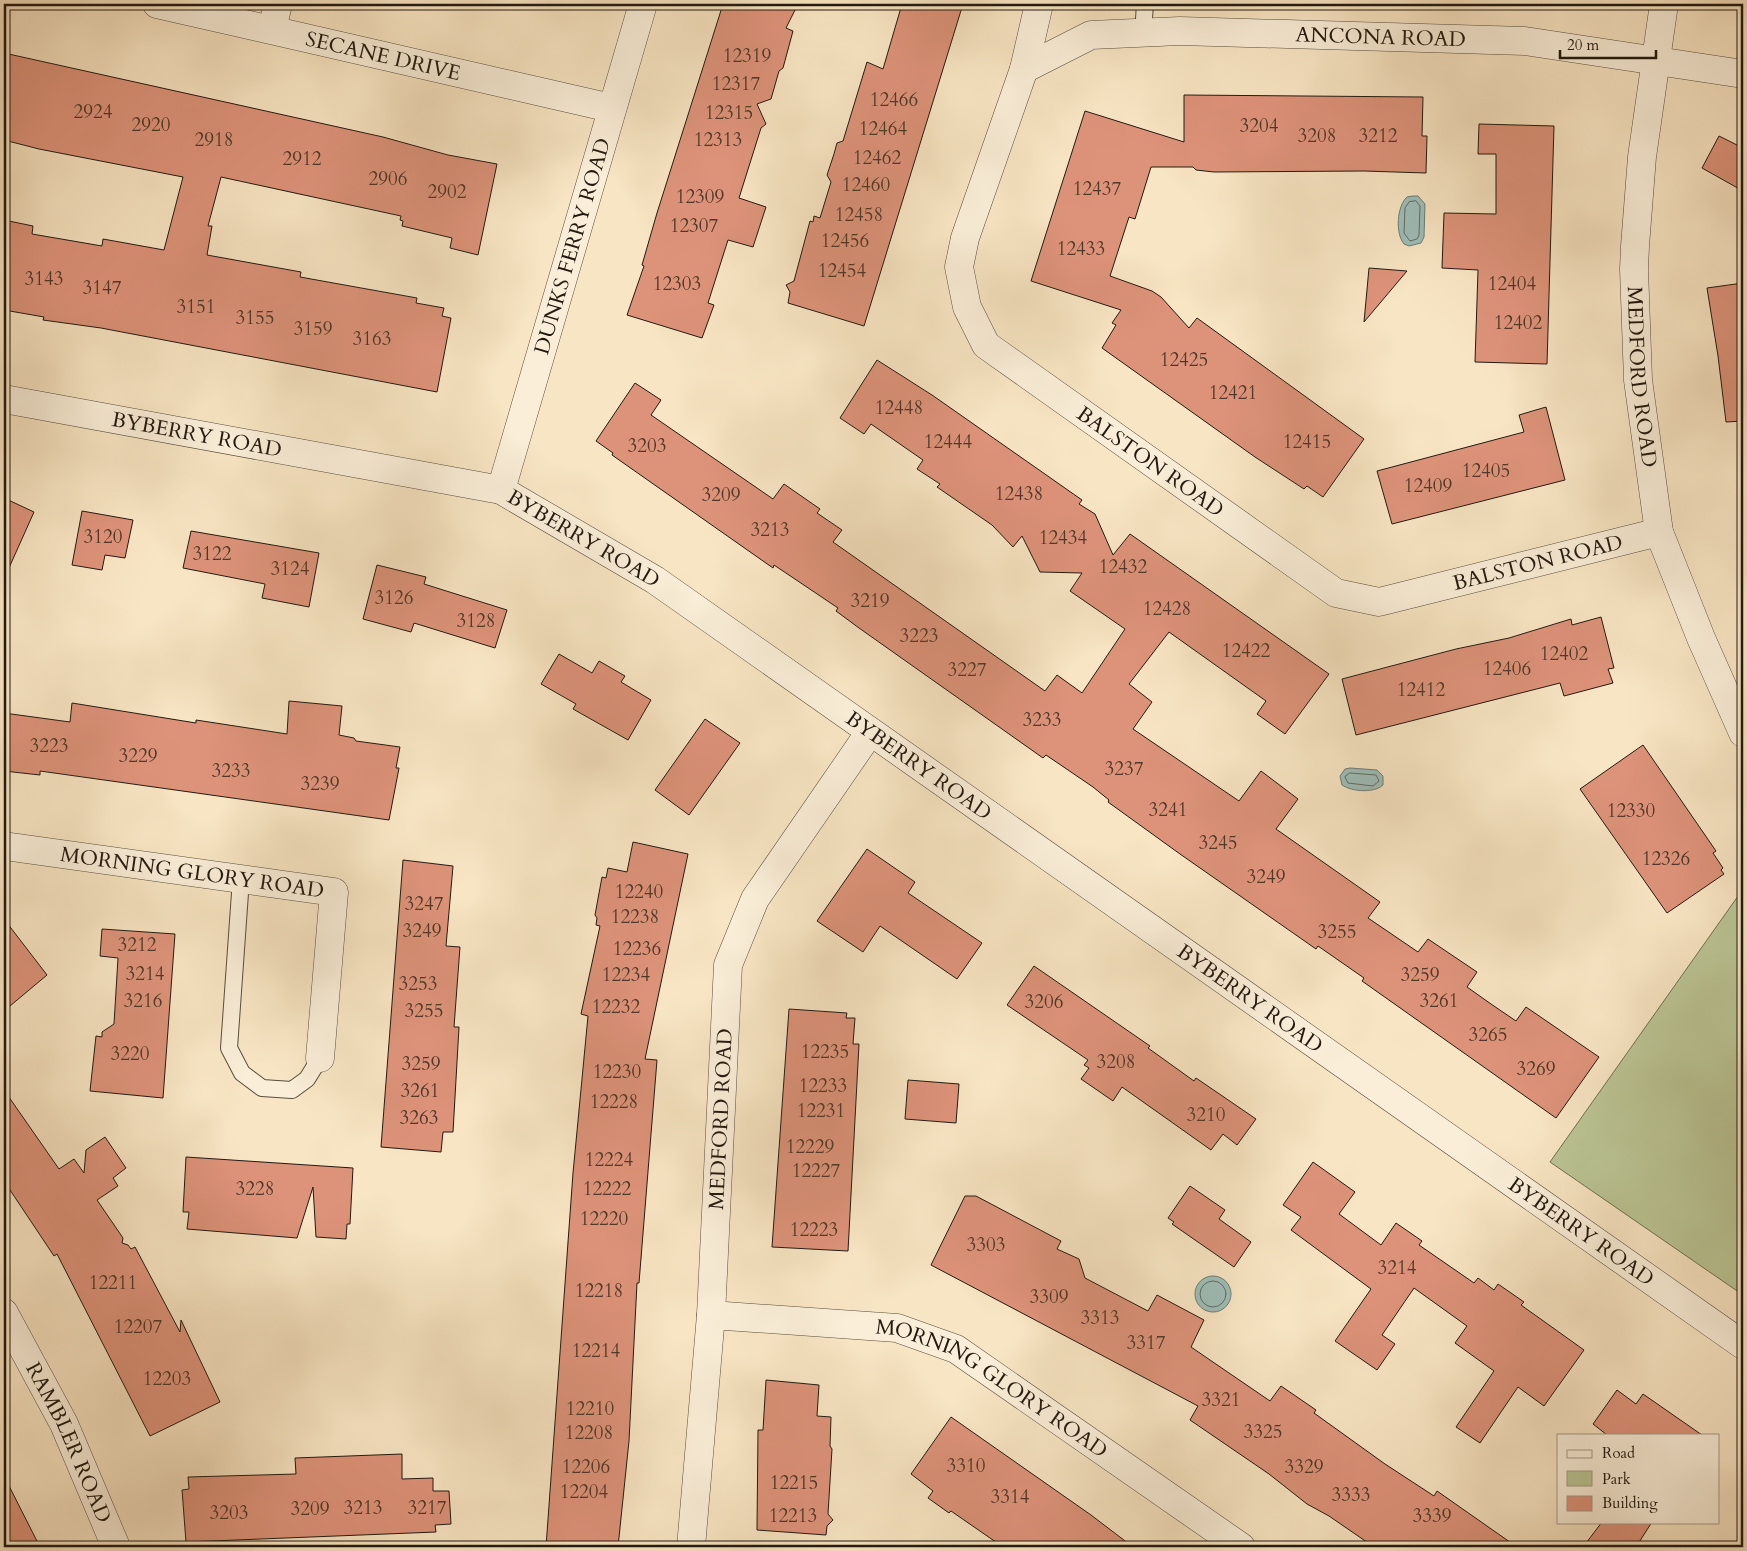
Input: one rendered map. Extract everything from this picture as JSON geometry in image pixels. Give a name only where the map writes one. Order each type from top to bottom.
[{"type":"street","name":"SECANE DRIVE","points":[[157,4],[275,16],[611,108]]},
{"type":"street","name":"DUNKS FERRY ROAD","points":[[501,490],[611,108],[643,4]]},
{"type":"street","name":"BALSTON ROAD","points":[[1038,4],[1024,69],[965,238],[959,267],[967,307],[986,345],[1336,593],[1379,602],[1659,532]]},
{"type":"street","name":"MEDFORD ROAD","points":[[1664,4],[1642,157],[1634,269],[1638,380],[1659,532],[1743,733]]},
{"type":"street","name":"ANCONA ROAD","points":[[1024,69],[1091,34],[1180,31],[1525,41],[1655,59],[1743,74]]},
{"type":"street","name":"BYBERRY ROAD","points":[[4,399],[501,490],[655,580],[1743,1345]]},
{"type":"street","name":"MEDFORD ROAD","points":[[691,1547],[711,1315],[728,965],[755,899],[870,732]]},
{"type":"street","name":"MORNING GLORY ROAD","points":[[4,846],[334,892],[320,1058]]},
{"type":"street","name":"RAMBLER ROAD","points":[[4,1313],[64,1424],[116,1547]]},
{"type":"street","name":"MORNING GLORY ROAD","points":[[711,1315],[897,1328],[956,1349],[1241,1547]]},
{"type":"lane","points":[[1143,32],[1146,4]]},
{"type":"lane","points":[[241,879],[229,1048],[242,1073],[262,1088],[292,1090],[308,1079],[320,1058]]},
{"type":"green space","points":[[1743,889],[1743,1295],[1550,1162]]},
{"type":"water","points":[[1418,196],[1425,204],[1424,237],[1421,243],[1409,246],[1404,244],[1401,239],[1398,220],[1404,201],[1407,197]]},
{"type":"water","points":[[1345,769],[1377,770],[1383,776],[1383,785],[1375,789],[1357,790],[1342,785],[1340,776]]},
{"type":"water","points":[[1213,1276],[1220,1277],[1226,1281],[1230,1287],[1230,1301],[1226,1307],[1220,1311],[1213,1312],[1206,1311],[1200,1307],[1196,1301],[1195,1294],[1196,1287],[1200,1281],[1206,1277]]},
{"type":"building","points":[[723,4],[798,4],[786,28],[793,31],[783,68],[779,71],[771,99],[757,104],[766,124],[761,128],[739,198],[766,207],[753,247],[728,240],[708,303],[714,305],[702,338],[627,315],[644,266],[642,265],[657,213]]},
{"type":"building","points":[[902,4],[963,4],[864,326],[788,303],[790,292],[786,285],[794,281],[810,221],[813,222],[814,216],[820,218],[831,182],[827,175],[837,143],[843,141],[867,62],[883,69]]},
{"type":"building","points":[[4,53],[383,137],[448,155],[497,164],[478,255],[450,248],[452,238],[402,226],[401,216],[221,177],[208,226],[212,226],[207,255],[301,272],[300,277],[417,298],[416,303],[444,308],[442,316],[451,318],[437,392],[101,328],[43,320],[44,317],[4,310],[4,220],[33,226],[32,234],[102,246],[103,239],[164,250],[183,177],[39,149],[4,140]]},
{"type":"building","points":[[1184,95],[1423,97],[1422,136],[1427,136],[1426,173],[1364,171],[1214,172],[1196,170],[1193,167],[1151,167],[1135,219],[1129,217],[1110,276],[1152,291],[1161,297],[1189,328],[1197,318],[1364,439],[1323,497],[1307,486],[1304,489],[1255,457],[1102,348],[1116,325],[1112,323],[1121,310],[1031,281],[1085,111],[1184,142]]},
{"type":"building","points":[[1479,124],[1554,126],[1547,364],[1475,362],[1478,270],[1442,268],[1444,213],[1496,214],[1496,154],[1478,154]]},
{"type":"building","points":[[1719,136],[1743,148],[1743,191],[1702,168]]},
{"type":"building","points":[[1369,268],[1407,271],[1364,322]]},
{"type":"building","points":[[1743,283],[1743,421],[1726,422],[1707,288]]},
{"type":"building","points":[[877,360],[932,395],[1082,500],[1079,504],[1095,514],[1113,555],[1130,534],[1329,674],[1285,734],[1257,714],[1266,701],[1169,632],[1129,684],[1152,702],[1133,729],[1239,801],[1261,771],[1298,799],[1276,829],[1380,902],[1368,918],[1418,952],[1428,939],[1477,972],[1467,987],[1491,1004],[1516,1021],[1526,1007],[1599,1057],[1556,1118],[1362,981],[1364,978],[1318,946],[1316,949],[1180,854],[1108,802],[1109,800],[1093,787],[1046,755],[1043,758],[859,628],[836,611],[838,608],[774,565],[773,568],[612,455],[613,453],[596,441],[635,383],[661,400],[651,415],[773,499],[784,484],[820,509],[817,513],[842,530],[833,542],[1045,691],[1057,675],[1082,693],[1125,629],[1070,591],[1082,573],[1040,572],[1022,536],[1013,547],[992,525],[937,487],[940,484],[917,469],[923,460],[871,424],[864,434],[840,418]]},
{"type":"building","points":[[1546,407],[1565,480],[1392,524],[1377,471],[1524,432],[1519,415]]},
{"type":"building","points":[[4,498],[34,512],[4,579]]},
{"type":"building","points":[[82,511],[133,520],[125,558],[105,555],[102,570],[72,565]]},
{"type":"building","points":[[191,531],[319,553],[309,607],[262,598],[265,584],[183,568]]},
{"type":"building","points":[[377,565],[426,577],[424,584],[507,610],[495,648],[414,623],[411,632],[363,619]]},
{"type":"building","points":[[1601,617],[1614,668],[1608,669],[1613,683],[1564,696],[1560,683],[1356,735],[1342,679],[1456,649],[1509,638],[1571,619],[1572,625]]},
{"type":"building","points":[[559,654],[592,673],[599,661],[625,676],[621,682],[651,700],[628,740],[573,709],[576,704],[541,684]]},
{"type":"building","points":[[289,701],[342,706],[339,735],[354,738],[356,741],[400,747],[396,768],[399,768],[389,820],[40,771],[40,775],[4,771],[4,713],[70,722],[72,703],[196,723],[196,720],[287,734]]},
{"type":"building","points":[[705,719],[740,743],[689,815],[655,790]]},
{"type":"building","points":[[1643,745],[1716,851],[1713,853],[1723,868],[1721,870],[1724,874],[1667,913],[1580,789]]},
{"type":"building","points":[[633,842],[688,854],[645,1059],[657,1060],[639,1283],[637,1283],[629,1441],[618,1547],[546,1547],[573,1173],[588,1016],[581,1014],[600,926],[596,925],[597,918],[595,915],[602,877],[606,878],[608,868],[627,872]]},
{"type":"building","points":[[867,849],[915,882],[908,893],[982,943],[957,979],[880,926],[863,952],[817,921]]},
{"type":"building","points":[[403,860],[453,866],[446,946],[460,947],[454,1027],[459,1027],[453,1132],[443,1132],[441,1152],[381,1147]]},
{"type":"building","points":[[4,919],[47,975],[4,1011]]},
{"type":"building","points":[[102,929],[175,934],[163,1098],[90,1091],[96,1036],[102,1037],[102,1032],[114,1024],[118,958],[100,956]]},
{"type":"building","points":[[1034,966],[1150,1046],[1148,1048],[1194,1081],[1196,1078],[1256,1119],[1237,1145],[1223,1134],[1211,1150],[1122,1087],[1113,1101],[1081,1079],[1089,1068],[1084,1065],[1088,1060],[1007,1005]]},
{"type":"building","points":[[789,1009],[847,1013],[846,1018],[855,1018],[853,1044],[859,1044],[848,1251],[772,1247]]},
{"type":"building","points":[[908,1080],[959,1084],[956,1123],[905,1119]]},
{"type":"building","points":[[4,1090],[59,1169],[74,1159],[84,1173],[86,1150],[105,1137],[126,1168],[113,1178],[118,1186],[97,1200],[123,1238],[122,1243],[128,1245],[131,1249],[135,1247],[180,1332],[181,1320],[220,1402],[150,1436],[57,1254],[54,1256],[4,1181]]},
{"type":"building","points":[[186,1157],[353,1168],[350,1224],[347,1224],[346,1239],[316,1237],[313,1187],[297,1238],[187,1229],[189,1212],[183,1212]]},
{"type":"building","points":[[1313,1162],[1355,1192],[1339,1214],[1381,1245],[1396,1223],[1422,1241],[1419,1245],[1474,1283],[1478,1278],[1494,1290],[1498,1284],[1524,1302],[1521,1305],[1584,1350],[1544,1406],[1518,1387],[1480,1443],[1456,1427],[1494,1371],[1455,1343],[1467,1326],[1414,1288],[1382,1335],[1395,1344],[1377,1370],[1335,1341],[1371,1289],[1291,1230],[1301,1217],[1283,1205]]},
{"type":"building","points":[[1190,1186],[1225,1210],[1219,1219],[1251,1242],[1234,1267],[1172,1224],[1174,1222],[1168,1218]]},
{"type":"building","points":[[965,1196],[976,1196],[1061,1241],[1057,1249],[1079,1259],[1085,1278],[1148,1311],[1157,1295],[1204,1320],[1191,1347],[1270,1401],[1281,1386],[1316,1410],[1314,1413],[1385,1464],[1434,1496],[1437,1491],[1517,1547],[1374,1547],[1329,1516],[1307,1504],[1269,1474],[1190,1420],[1198,1406],[931,1265]]},
{"type":"building","points":[[766,1380],[819,1385],[817,1416],[831,1417],[830,1446],[832,1449],[828,1514],[833,1520],[827,1526],[826,1535],[757,1530],[758,1430],[763,1430]]},
{"type":"building","points":[[1617,1390],[1636,1404],[1643,1394],[1701,1434],[1606,1434],[1593,1424]]},
{"type":"building","points":[[951,1417],[1091,1515],[1133,1547],[1003,1547],[951,1511],[949,1513],[928,1498],[933,1491],[911,1474]]},
{"type":"building","points":[[402,1454],[402,1479],[433,1478],[433,1491],[449,1491],[451,1524],[435,1525],[436,1532],[186,1542],[182,1490],[189,1489],[188,1477],[296,1474],[295,1458]]},
{"type":"building","points":[[4,1476],[40,1547],[4,1547]]},
{"type":"building","points":[[1600,1524],[1651,1524],[1636,1547],[1583,1547]]}]
